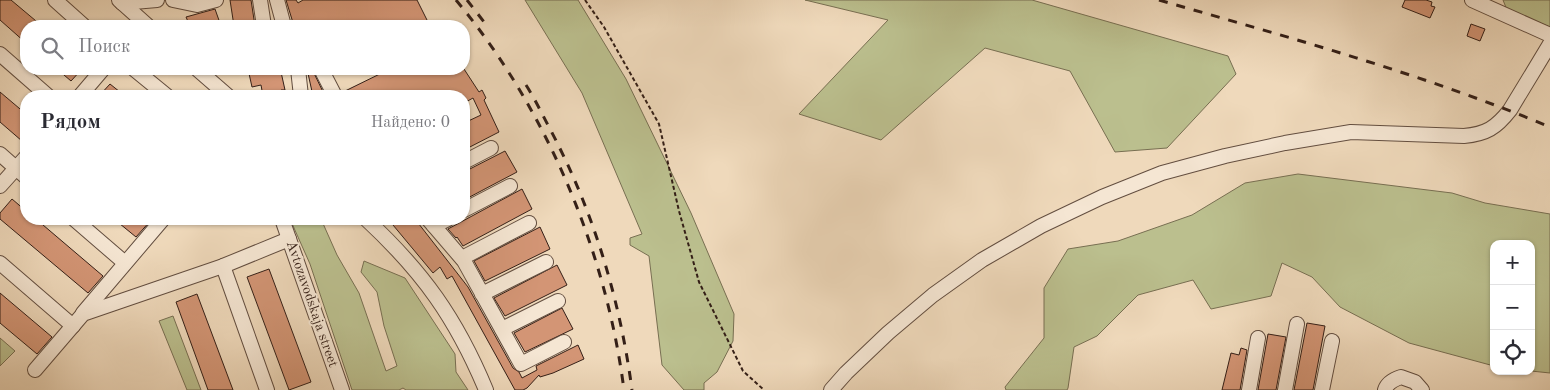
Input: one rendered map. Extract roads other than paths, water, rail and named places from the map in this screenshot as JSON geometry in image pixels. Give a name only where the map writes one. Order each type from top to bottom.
[{"type":"street","points":[[55,0],[77,20]]},
{"type":"street","points":[[120,2],[157,0]]},
{"type":"street","points":[[173,0],[197,5],[216,0]]},
{"type":"street","points":[[260,0],[263,20]]},
{"type":"street","points":[[277,0],[282,20]]},
{"type":"street","points":[[1472,0],[1550,35]]},
{"type":"street","points":[[120,2],[141,20]]},
{"type":"street","points":[[831,390],[846,372],[888,333],[934,295],[982,260],[1041,226],[1102,197],[1162,173],[1224,156],[1285,143],[1351,132],[1464,136],[1479,134],[1490,130],[1503,120],[1550,44]]},
{"type":"street","points":[[0,54],[20,72]]},
{"type":"street","points":[[24,75],[41,90]]},
{"type":"street","points":[[85,90],[98,75]]},
{"type":"street","points":[[141,75],[160,90]]},
{"type":"street","points":[[204,75],[221,90]]},
{"type":"street","points":[[299,75],[300,90]]},
{"type":"street","points":[[324,75],[332,90]]},
{"type":"street","points":[[470,159],[491,148]]},
{"type":"street","points":[[0,154],[20,171]]},
{"type":"street","points":[[0,186],[20,173]]},
{"type":"street","points":[[470,207],[510,186]]},
{"type":"street","points":[[462,258],[529,224]]},
{"type":"street","points":[[81,225],[125,263]]},
{"type":"street","points":[[36,370],[158,225]]},
{"type":"street","name":"Avtozavodskaja street","points":[[284,225],[342,390]]},
{"type":"street","points":[[372,225],[418,272],[440,301],[460,334],[486,390]]},
{"type":"street","points":[[433,225],[462,258],[521,364],[564,342]]},
{"type":"street","points":[[83,314],[223,266],[289,239]]},
{"type":"street","points":[[482,294],[546,262]]},
{"type":"street","points":[[0,263],[73,326]]},
{"type":"street","points":[[223,266],[267,390]]},
{"type":"street","points":[[502,329],[558,301]]},
{"type":"street","points":[[1285,390],[1297,324]]},
{"type":"street","points":[[1249,390],[1258,338]]},
{"type":"street","points":[[1322,390],[1332,341]]},
{"type":"street","points":[[1385,390],[1393,380],[1401,377],[1416,382],[1422,390]]},
{"type":"railway","points":[[456,0],[488,42],[518,87],[544,134],[567,183],[587,234],[603,285],[615,337],[624,390]]},
{"type":"railway","points":[[467,0],[488,27]]},
{"type":"railway","points":[[1159,0],[1405,74],[1454,90],[1550,127]]},
{"type":"railway","points":[[526,85],[565,160],[592,223],[603,256],[620,322],[632,390]]}]
